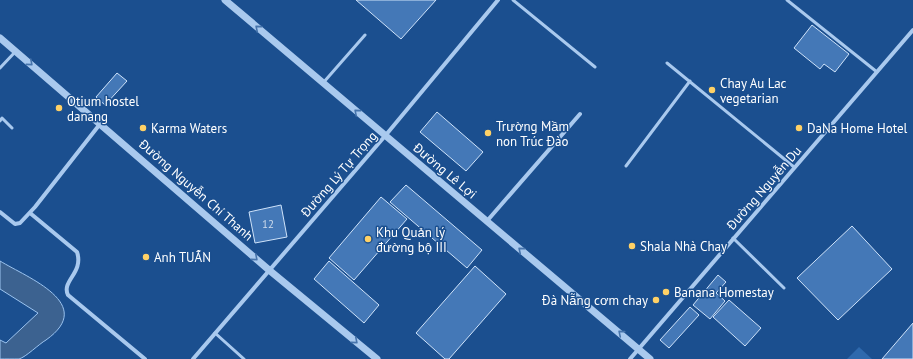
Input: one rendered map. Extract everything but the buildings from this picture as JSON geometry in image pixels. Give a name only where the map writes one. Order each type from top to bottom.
[{"type":"street","name":"Đường Lê Lợi","points":[[224,0],[650,359]]},
{"type":"street","name":"Đường Lý Tự Trọng","points":[[193,359],[385,136],[498,0]]},
{"type":"street","name":"Đường Nguyễn Du","points":[[630,359],[913,30]]},
{"type":"street","name":"Đường Nguyễn Chí Thanh","points":[[0,38],[269,270],[377,359]]},
{"type":"street","points":[[487,221],[580,114]]},
{"type":"street","points":[[0,212],[18,225],[30,213],[100,124]]},
{"type":"street","points":[[30,213],[77,252],[80,259],[79,265],[66,285],[68,295],[145,359]]},
{"type":"lane","points":[[513,0],[596,67]]},
{"type":"lane","points":[[787,0],[877,72]]},
{"type":"lane","points":[[323,83],[365,35]]},
{"type":"lane","points":[[0,68],[16,51]]},
{"type":"lane","points":[[667,63],[794,167]]},
{"type":"lane","points":[[626,166],[690,81]]},
{"type":"lane","points":[[0,121],[2,118],[12,128]]},
{"type":"lane","points":[[733,238],[784,288]]},
{"type":"lane","points":[[215,333],[244,359]]},
{"type":"shaded area","points":[[0,261],[26,275],[53,293],[61,304],[64,315],[60,327],[46,340],[19,359],[0,359],[0,340],[6,343],[38,313],[0,289]]},
{"type":"shaded area","points":[[859,347],[872,359],[847,359]]},
{"type":"place","name":"Chay Au Lac vegetarian","points":[[712,90]]},
{"type":"place","name":"Otium hostel danang","points":[[59,108]]},
{"type":"place","name":"Karma Waters","points":[[143,128]]},
{"type":"place","name":"DaNa Home Hotel","points":[[799,128]]},
{"type":"place","name":"Trường Mầm non Trúc Đào","points":[[488,133]]},
{"type":"place","name":"Khu Quản lý đường bộ III","points":[[368,239]]},
{"type":"place","name":"Shala Nhà Chay","points":[[632,246]]},
{"type":"place","name":"Anh TUẤN","points":[[146,257]]},
{"type":"place","name":"Banana Homestay","points":[[666,292]]},
{"type":"place","name":"Đà Nẵng cơm chay","points":[[656,300]]}]
